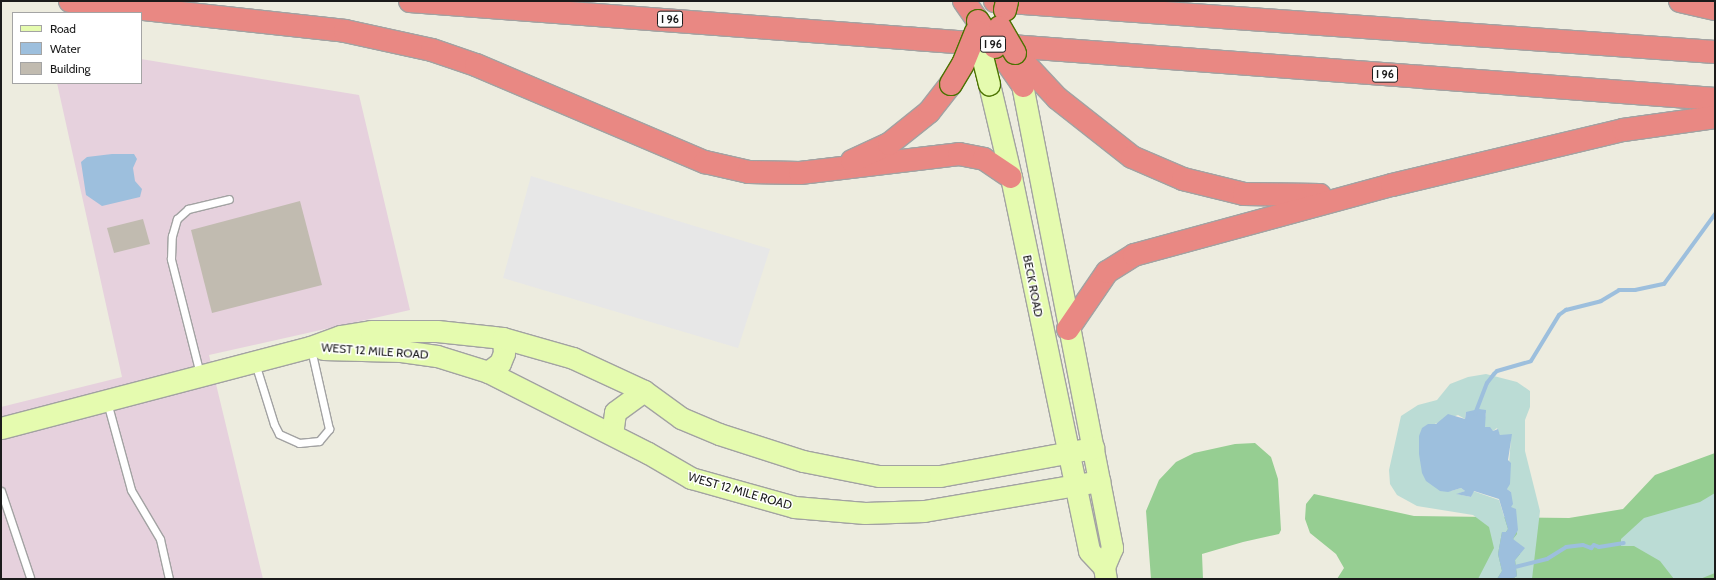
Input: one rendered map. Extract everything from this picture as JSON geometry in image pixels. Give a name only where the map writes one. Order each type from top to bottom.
[{"type":"highway","points":[[70,1],[345,31],[432,50],[476,65],[705,162],[749,172],[800,173],[959,154],[984,159],[1011,178]]},
{"type":"highway","name":"I 96","points":[[410,1],[757,25],[1715,99]]},
{"type":"highway","points":[[1680,1],[1715,9]]},
{"type":"highway","points":[[800,173],[849,162],[889,144],[929,112],[951,84],[963,64],[975,10],[1003,20],[1715,52]]},
{"type":"highway","points":[[989,84],[1003,20]]},
{"type":"highway","points":[[1003,20],[1023,86]]},
{"type":"highway","points":[[1003,20],[1048,88],[1091,127],[1132,157],[1183,179],[1244,194],[1295,196],[1338,193],[1392,185]]},
{"type":"highway","points":[[1068,329],[1107,272],[1134,255],[1392,185],[1623,130],[1715,118]]},
{"type":"main road","name":"BECK ROAD","points":[[975,10],[989,84],[1011,178],[1074,486],[1089,551],[1105,573]]},
{"type":"main road","name":"BECK ROAD","points":[[1023,86],[1068,329],[1100,481],[1112,548],[1105,573]]},
{"type":"main road","name":"WEST 12 MILE ROAD","points":[[1,428],[200,374],[310,347],[340,336],[371,331],[436,330],[503,338],[573,358],[644,392],[681,418],[719,434],[803,461],[880,476],[940,476],[1093,448]]},
{"type":"main road","points":[[488,372],[500,363],[504,353],[503,338]]},
{"type":"main road","name":"WEST 12 MILE ROAD","points":[[310,347],[437,356],[488,372],[612,434],[691,478],[794,507],[864,513],[924,511],[1100,481]]},
{"type":"main road","points":[[612,434],[615,412],[644,392]]},
{"type":"lane","points":[[200,374],[171,259],[172,236],[177,219],[188,210],[230,199]]},
{"type":"lane","points":[[254,361],[274,424],[279,434],[299,443],[319,441],[329,429],[310,347]]},
{"type":"lane","points":[[107,400],[131,490],[160,539],[169,579]]},
{"type":"lane","points":[[1,491],[30,577]]},
{"type":"shaded area","points":[[142,59],[359,95],[410,310],[209,355],[263,579],[1,579],[1,407],[122,377],[57,84],[142,84]]},
{"type":"shaded area","points":[[531,176],[770,249],[738,348],[503,278]]},
{"type":"shaded area","points":[[1486,374],[1517,382],[1530,391],[1530,407],[1525,420],[1525,451],[1540,511],[1532,579],[1512,579],[1517,576],[1515,560],[1520,554],[1513,539],[1517,534],[1516,524],[1510,508],[1511,492],[1507,489],[1511,438],[1500,435],[1497,428],[1493,431],[1483,426],[1486,413],[1466,412],[1465,419],[1458,415],[1432,425],[1451,491],[1461,488],[1465,491],[1457,494],[1471,497],[1473,491],[1499,500],[1508,529],[1506,532],[1502,532],[1498,554],[1502,571],[1497,579],[1478,579],[1494,548],[1489,527],[1473,515],[1417,506],[1397,495],[1390,484],[1389,470],[1401,416],[1418,405],[1437,400],[1450,384],[1468,377]]},
{"type":"shaded area","points":[[1715,493],[1715,573],[1700,579],[1674,579],[1660,561],[1634,546],[1621,546],[1621,539],[1644,518],[1700,502]]},
{"type":"green space","points":[[1255,443],[1271,457],[1278,479],[1281,530],[1279,534],[1243,542],[1202,554],[1203,579],[1151,579],[1146,511],[1159,480],[1176,462],[1194,453],[1235,444]]},
{"type":"green space","points":[[1715,453],[1715,579],[1337,579],[1344,568],[1336,554],[1310,533],[1305,519],[1306,504],[1314,494],[1414,516],[1569,518],[1623,509],[1655,475]]},
{"type":"water","points":[[112,154],[134,154],[137,159],[133,168],[135,181],[142,189],[140,197],[102,206],[86,195],[81,162],[87,157]]},
{"type":"water","points":[[1479,409],[1486,410],[1485,427],[1490,427],[1493,431],[1498,429],[1500,435],[1512,434],[1508,460],[1511,463],[1510,484],[1507,489],[1511,492],[1513,504],[1511,507],[1516,509],[1518,530],[1513,539],[1525,548],[1515,560],[1517,576],[1512,579],[1497,579],[1502,571],[1498,554],[1502,532],[1506,532],[1508,529],[1499,499],[1474,491],[1471,497],[1456,494],[1465,491],[1461,488],[1448,492],[1440,491],[1426,481],[1422,473],[1419,454],[1419,436],[1422,428],[1428,424],[1436,424],[1448,414],[1465,419],[1466,412]]},
{"type":"building","points":[[300,201],[322,285],[212,313],[191,230]]},
{"type":"building","points":[[143,219],[150,244],[114,253],[107,228]]},
{"type":"waterway","points":[[1475,414],[1487,383],[1494,374],[1497,371],[1531,361],[1559,315],[1566,310],[1601,301],[1619,290],[1635,290],[1664,284],[1715,214]]},
{"type":"waterway","points":[[1511,568],[1547,559],[1566,547],[1583,545],[1591,548],[1594,545],[1599,547],[1624,543]]}]
